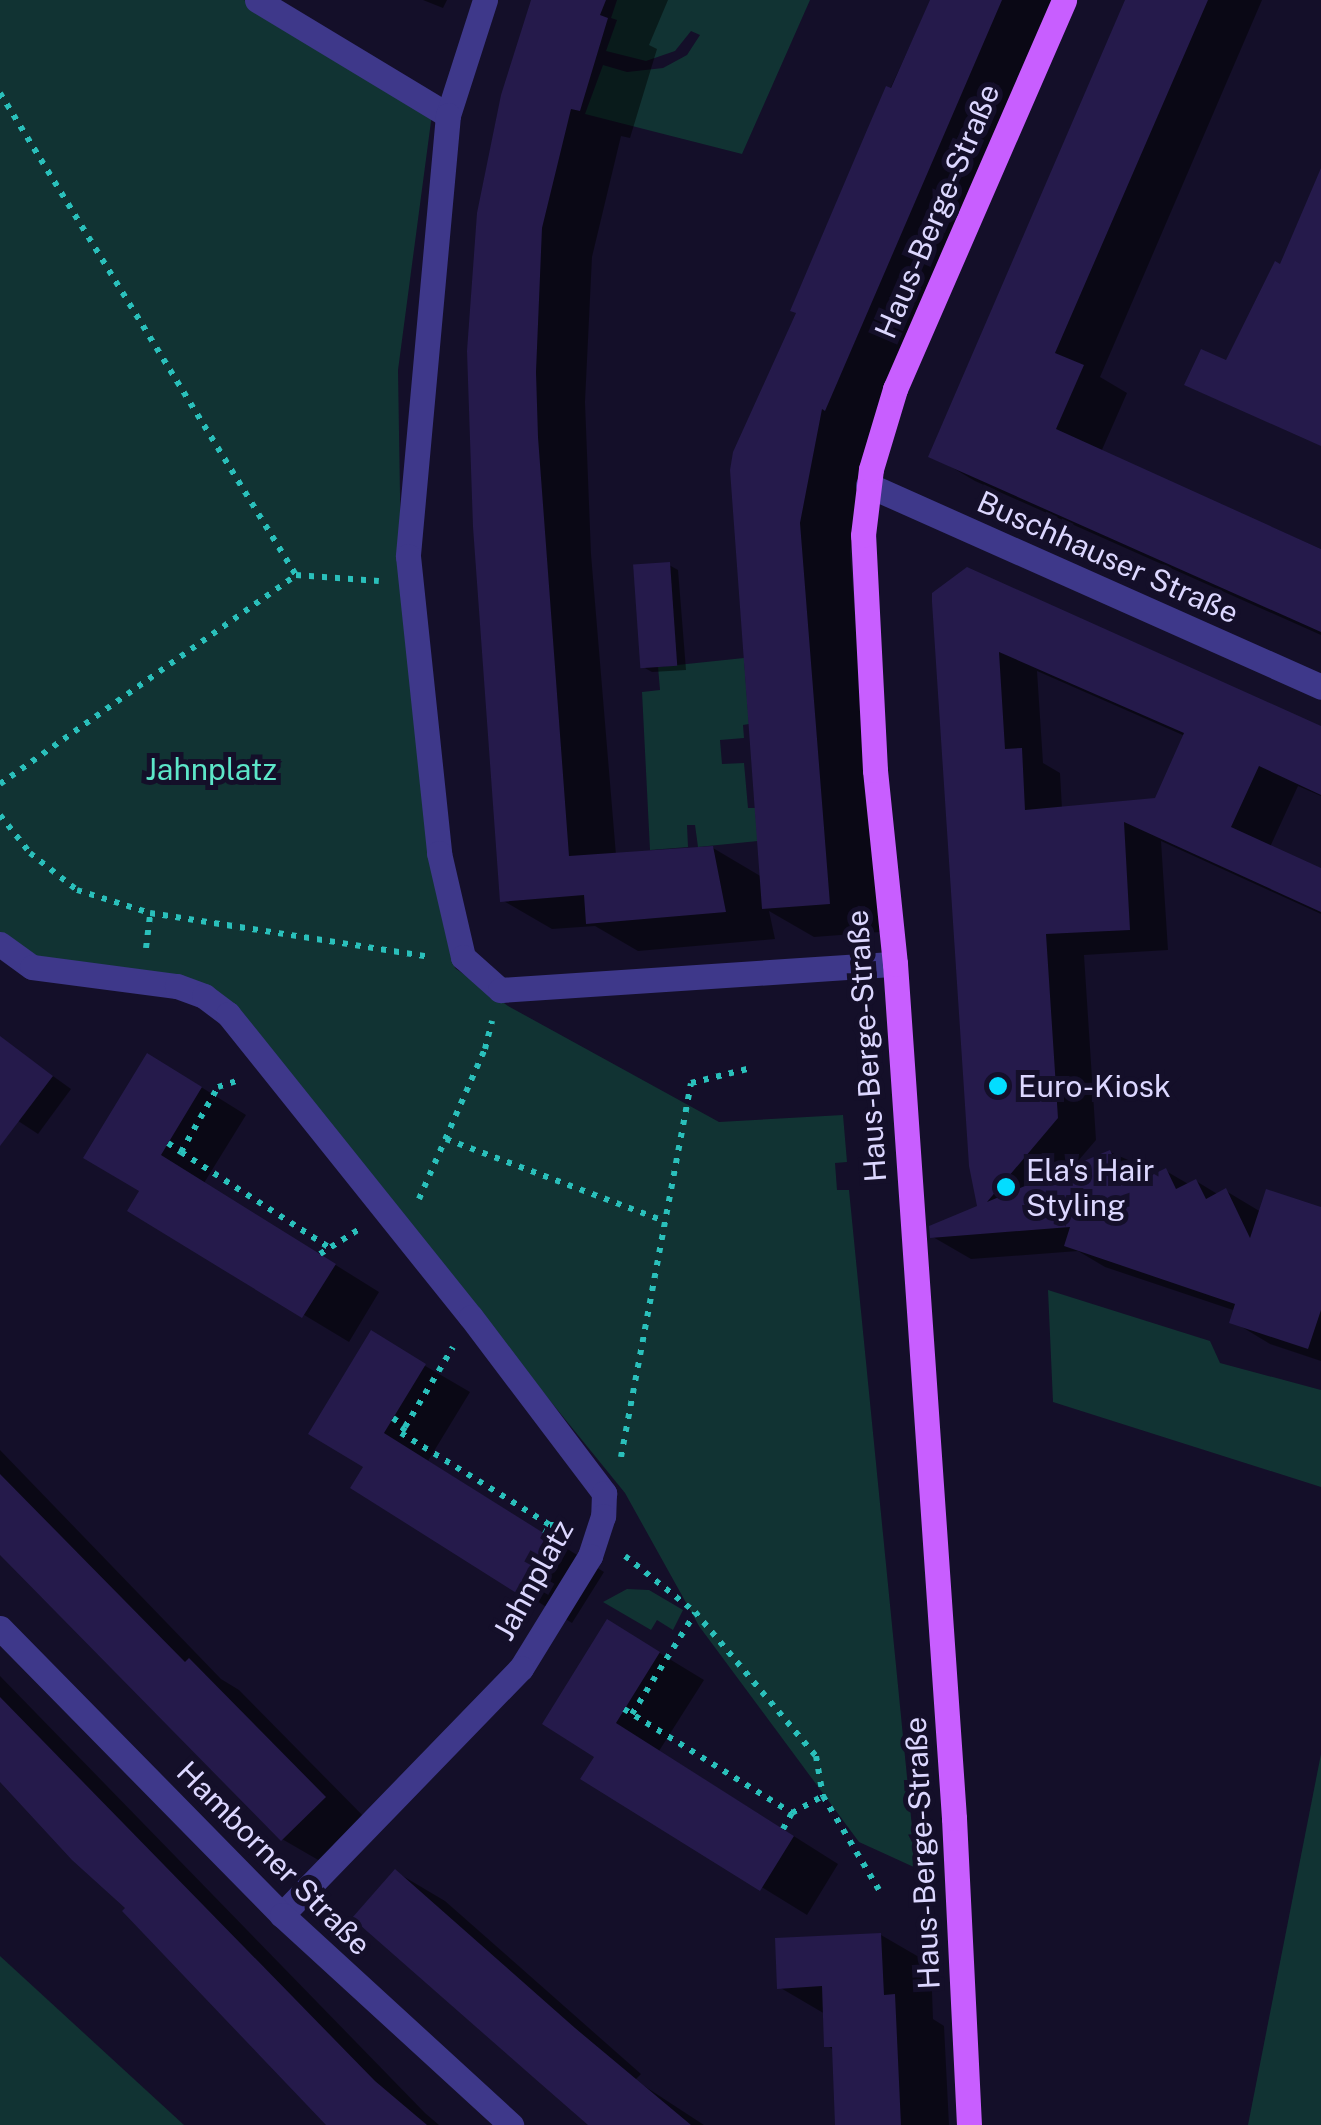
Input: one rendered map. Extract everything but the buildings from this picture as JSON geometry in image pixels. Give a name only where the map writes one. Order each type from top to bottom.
[{"type":"main road","name":"Haus-Berge-Straße","points":[[969,2125],[954,1818],[895,964],[875,770],[864,591],[868,485],[896,389],[1064,0]]},
{"type":"street","points":[[257,0],[448,115]]},
{"type":"street","points":[[485,0],[448,115],[408,556],[438,852],[463,958],[500,990],[895,964]]},
{"type":"street","name":"Buschhauser Straße","points":[[868,485],[1321,687]]},
{"type":"street","points":[[0,944],[32,967],[139,978],[204,996],[228,1014],[471,1317],[604,1493]]},
{"type":"street","name":"Jahnplatz","points":[[282,1916],[521,1668],[563,1606],[596,1541],[604,1493]]},
{"type":"street","name":"Hamborner Straße","points":[[0,1628],[282,1916],[511,2125]]},
{"type":"path","points":[[0,94],[296,575]]},
{"type":"path","points":[[0,784],[296,575],[410,584]]},
{"type":"path","points":[[0,815],[30,853],[78,890],[150,914],[420,956],[463,958]]},
{"type":"path","points":[[148,940],[150,914]]},
{"type":"path","points":[[320,1254],[390,1218],[414,1212],[485,1050],[500,990]]},
{"type":"path","points":[[180,1152],[218,1088],[272,1068]]},
{"type":"path","points":[[604,1493],[617,1480],[691,1083],[750,1068]]},
{"type":"path","points":[[446,1138],[665,1221]]},
{"type":"path","points":[[168,1143],[330,1248]]},
{"type":"path","points":[[471,1317],[401,1433],[550,1525]]},
{"type":"path","points":[[393,1418],[405,1427]]},
{"type":"path","points":[[545,1534],[550,1525],[558,1522],[596,1541],[655,1576],[695,1612],[816,1756],[823,1796],[879,1890]]},
{"type":"path","points":[[695,1612],[628,1711],[792,1812]]},
{"type":"path","points":[[783,1829],[792,1812],[823,1796]]},
{"type":"green space","name":"Jahnplatz","points":[[0,0],[244,0],[432,114],[398,370],[401,556],[430,845],[455,968],[508,1006],[719,1122],[843,1115],[847,1162],[835,1163],[837,1190],[849,1190],[916,1868],[859,1842],[699,1626],[625,1493],[232,1009],[32,960],[0,935]]},
{"type":"green space","points":[[617,0],[810,0],[742,154],[585,114],[603,65],[627,72],[663,68],[687,55],[700,35],[691,31],[675,51],[646,61],[606,51],[617,20],[611,18]]},
{"type":"green space","points":[[744,658],[749,724],[743,725],[744,738],[720,740],[722,764],[744,763],[748,808],[755,808],[758,841],[698,847],[695,825],[687,825],[688,847],[650,850],[642,692],[660,690],[658,667]]},
{"type":"green space","points":[[1048,1290],[1210,1341],[1220,1363],[1321,1390],[1321,1487],[1053,1402]]},
{"type":"green space","points":[[627,1589],[649,1590],[683,1610],[673,1630],[657,1620],[651,1630],[603,1602]]},
{"type":"green space","points":[[1321,1754],[1321,2125],[1248,2125]]},
{"type":"green space","points":[[0,1956],[184,2125],[0,2125]]},
{"type":"place","name":"Euro-Kiosk","points":[[998,1086]]},
{"type":"place","name":"Ela's Hair Styling","points":[[1006,1187]]}]
